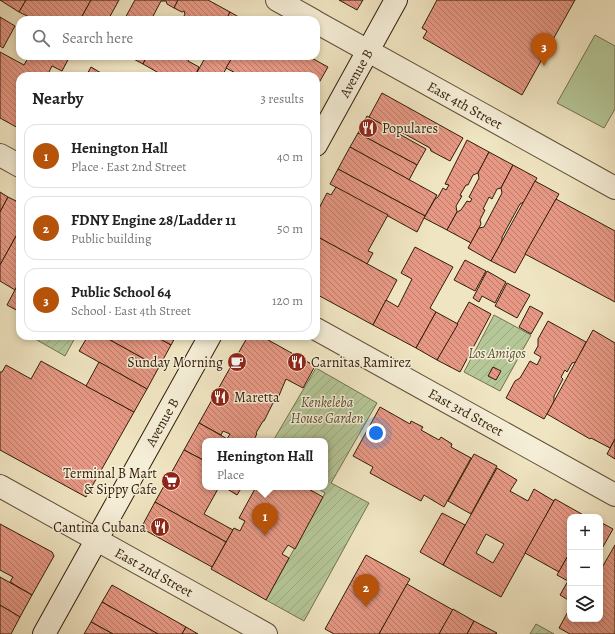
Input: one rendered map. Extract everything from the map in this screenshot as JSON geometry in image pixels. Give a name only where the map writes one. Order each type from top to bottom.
[{"type":"street","points":[[277,0],[306,16]]},
{"type":"street","name":"Avenue B","points":[[320,138],[396,0]]},
{"type":"street","name":"East 4th Street","points":[[320,24],[615,188]]},
{"type":"street","points":[[0,155],[16,164]]},
{"type":"street","name":"East 3rd Street","points":[[320,331],[615,495]]},
{"type":"street","name":"Avenue B","points":[[44,634],[208,340]]},
{"type":"street","name":"East 2nd Street","points":[[0,486],[266,634]]},
{"type":"green space","points":[[595,35],[615,46],[615,109],[604,128],[557,103]]},
{"type":"green space","name":"Los Amigos","points":[[494,315],[531,335],[500,391],[464,372]]},
{"type":"green space","points":[[37,340],[74,340],[65,356]]},
{"type":"green space","name":"Kenkeleba House Garden","points":[[316,368],[377,403],[331,483],[369,503],[304,621],[266,600],[325,493],[320,490],[328,490],[328,438],[275,438]]},
{"type":"green space","points":[[536,624],[554,634],[530,634]]},
{"type":"building","points":[[0,0],[26,0],[19,12]]},
{"type":"building","points":[[26,0],[91,0],[82,16],[27,16],[19,12]]},
{"type":"building","points":[[91,0],[119,0],[110,16],[82,16]]},
{"type":"building","points":[[135,0],[178,0],[174,8],[167,4],[166,1],[161,1],[153,16],[126,16]]},
{"type":"building","points":[[178,0],[208,0],[230,12],[228,16],[184,16],[184,11],[182,12],[174,8]]},
{"type":"building","points":[[339,0],[363,0],[357,10]]},
{"type":"building","points":[[437,0],[575,0],[522,95],[423,38],[427,31],[422,28]]},
{"type":"building","points":[[230,12],[237,16],[228,16]]},
{"type":"building","points":[[0,17],[15,26],[3,48],[0,46]]},
{"type":"building","points":[[0,52],[24,65],[27,60],[68,60],[62,71],[52,66],[49,72],[16,72],[16,127],[0,118]]},
{"type":"building","points":[[136,60],[145,60],[143,64]]},
{"type":"building","points":[[145,60],[188,60],[199,67],[197,72],[157,72],[143,64]]},
{"type":"building","points":[[204,60],[231,60],[224,72],[197,72]]},
{"type":"building","points":[[231,60],[315,60],[328,67],[320,81],[320,72],[234,72],[226,68]]},
{"type":"building","points":[[91,67],[99,72],[88,72]]},
{"type":"building","points":[[382,93],[463,138],[450,161],[394,128],[390,129],[369,117]]},
{"type":"building","points":[[367,116],[426,149],[417,165],[358,133]]},
{"type":"building","points":[[358,133],[417,165],[409,180],[350,147]]},
{"type":"building","points":[[467,140],[489,152],[478,173],[473,175],[468,185],[466,185],[460,195],[462,196],[456,206],[457,212],[447,230],[424,218],[443,188],[446,190],[449,185],[445,184]]},
{"type":"building","points":[[350,147],[437,195],[425,216],[338,169]]},
{"type":"building","points":[[489,152],[513,165],[501,188],[497,189],[492,199],[489,197],[483,209],[485,210],[480,220],[481,224],[471,243],[447,230],[457,212],[461,210],[467,201],[470,202],[472,199],[469,197],[479,178],[478,173]]},
{"type":"building","points":[[513,165],[537,178],[524,202],[520,204],[491,261],[468,248],[479,228],[484,227],[502,193],[501,188]]},
{"type":"building","points":[[338,169],[425,216],[417,232],[330,184]]},
{"type":"building","points":[[535,181],[559,194],[515,273],[491,261]]},
{"type":"building","points":[[336,187],[388,215],[368,251],[373,253],[367,264],[320,238],[320,206],[327,193],[331,195]]},
{"type":"building","points":[[0,192],[8,197],[0,212]]},
{"type":"building","points":[[8,197],[16,201],[16,236],[0,265],[0,212]]},
{"type":"building","points":[[556,199],[615,231],[615,302],[525,254]]},
{"type":"building","points":[[16,236],[15,290],[0,281],[0,265]]},
{"type":"building","points":[[320,238],[397,280],[373,325],[320,296]]},
{"type":"building","points":[[415,247],[453,267],[430,308],[436,312],[416,348],[373,325],[386,300],[398,307],[412,279],[401,273]]},
{"type":"building","points":[[465,260],[486,271],[475,291],[454,280]]},
{"type":"building","points":[[487,271],[506,282],[495,303],[482,296],[479,302],[473,298]]},
{"type":"building","points":[[507,283],[530,295],[517,318],[495,306]]},
{"type":"building","points":[[16,288],[16,310],[7,305]]},
{"type":"building","points":[[469,302],[491,314],[460,372],[437,360]]},
{"type":"building","points":[[530,306],[543,313],[531,334],[519,327]]},
{"type":"building","points":[[436,312],[458,324],[437,360],[416,348]]},
{"type":"building","points":[[548,321],[586,342],[576,362],[572,363],[567,372],[565,370],[561,377],[563,379],[554,396],[554,402],[544,419],[506,398],[515,381],[520,378],[530,361],[537,365],[541,357],[534,353],[538,346],[538,339]]},
{"type":"building","points":[[593,330],[615,343],[615,439],[610,448],[591,438],[590,439],[547,414]]},
{"type":"building","points":[[86,340],[110,340],[159,367],[147,389],[79,351]]},
{"type":"building","points":[[110,340],[162,340],[171,345],[159,367]]},
{"type":"building","points":[[162,340],[174,340],[171,345]]},
{"type":"building","points":[[246,340],[268,340],[315,366],[303,388],[286,379],[278,398],[276,397],[255,438],[228,438],[230,434],[223,431],[221,435],[199,423]]},
{"type":"building","points":[[41,361],[134,412],[86,497],[0,450],[0,372],[2,372],[6,365],[31,379]]},
{"type":"building","points":[[99,362],[147,389],[134,412],[86,386]]},
{"type":"building","points":[[493,367],[501,371],[496,380],[488,376]]},
{"type":"building","points":[[380,407],[410,424],[411,421],[423,427],[421,430],[439,440],[441,437],[452,444],[451,447],[471,458],[444,507],[424,495],[421,501],[370,473],[373,467],[353,456]]},
{"type":"building","points":[[199,423],[226,438],[202,438],[202,459],[184,450]]},
{"type":"building","points":[[615,439],[615,459],[607,454]]},
{"type":"building","points":[[184,450],[202,459],[202,490],[217,490],[204,514],[233,530],[226,542],[155,502]]},
{"type":"building","points":[[474,454],[497,466],[471,514],[448,501]]},
{"type":"building","points":[[497,468],[517,480],[510,491],[528,501],[534,489],[554,501],[501,597],[443,565]],"holes":[[[486,534],[504,544],[493,563],[476,553]]]},
{"type":"building","points":[[229,490],[240,490],[237,495]]},
{"type":"building","points":[[254,490],[310,490],[323,497],[295,549],[288,545],[282,554],[289,558],[266,600],[211,569],[234,528],[240,531],[245,521],[239,518]]},
{"type":"building","points":[[555,499],[582,514],[567,514],[567,557],[559,572],[525,553]]},
{"type":"building","points":[[155,502],[226,542],[212,567],[141,528]]},
{"type":"building","points":[[442,513],[465,525],[443,565],[420,552]]},
{"type":"building","points":[[0,524],[52,552],[54,556],[32,595],[10,582],[13,577],[0,570]]},
{"type":"building","points":[[603,524],[613,529],[603,547]]},
{"type":"building","points":[[615,545],[615,634],[570,634],[559,628],[567,613],[567,622],[603,622],[603,566]]},
{"type":"building","points":[[366,555],[410,579],[379,634],[334,634],[325,629]]},
{"type":"building","points":[[567,557],[567,580],[557,575]]},
{"type":"building","points":[[0,577],[32,595],[20,617],[0,605]]},
{"type":"building","points":[[567,583],[567,599],[560,595]]},
{"type":"building","points":[[407,584],[453,610],[439,634],[379,634]]},
{"type":"building","points":[[112,585],[186,627],[182,634],[158,634],[102,602]]},
{"type":"building","points":[[102,602],[158,634],[113,634],[91,622]]},
{"type":"building","points":[[0,605],[20,617],[11,634],[0,634]]},
{"type":"building","points":[[453,609],[474,621],[467,634],[439,634]]},
{"type":"building","points":[[474,621],[497,633],[467,634]]},
{"type":"building","points":[[91,622],[113,634],[84,634]]},
{"type":"building","points":[[186,627],[198,634],[182,634]]},
{"type":"place","name":"Public School 64","points":[[544,66]]},
{"type":"place","name":"Populares","points":[[368,128]]},
{"type":"place","name":"Sunday Morning","points":[[237,362]]},
{"type":"place","name":"Carnitas Ramirez","points":[[297,362]]},
{"type":"place","name":"Maretta","points":[[220,397]]},
{"type":"place","name":"Terminal B Mart & Sippy Cafe","points":[[171,481]]},
{"type":"place","name":"Cantina Cubana","points":[[160,527]]},
{"type":"place","name":"Henington Hall","points":[[265,536]]},
{"type":"place","name":"FDNY Engine 28/Ladder 11","points":[[366,607]]}]
